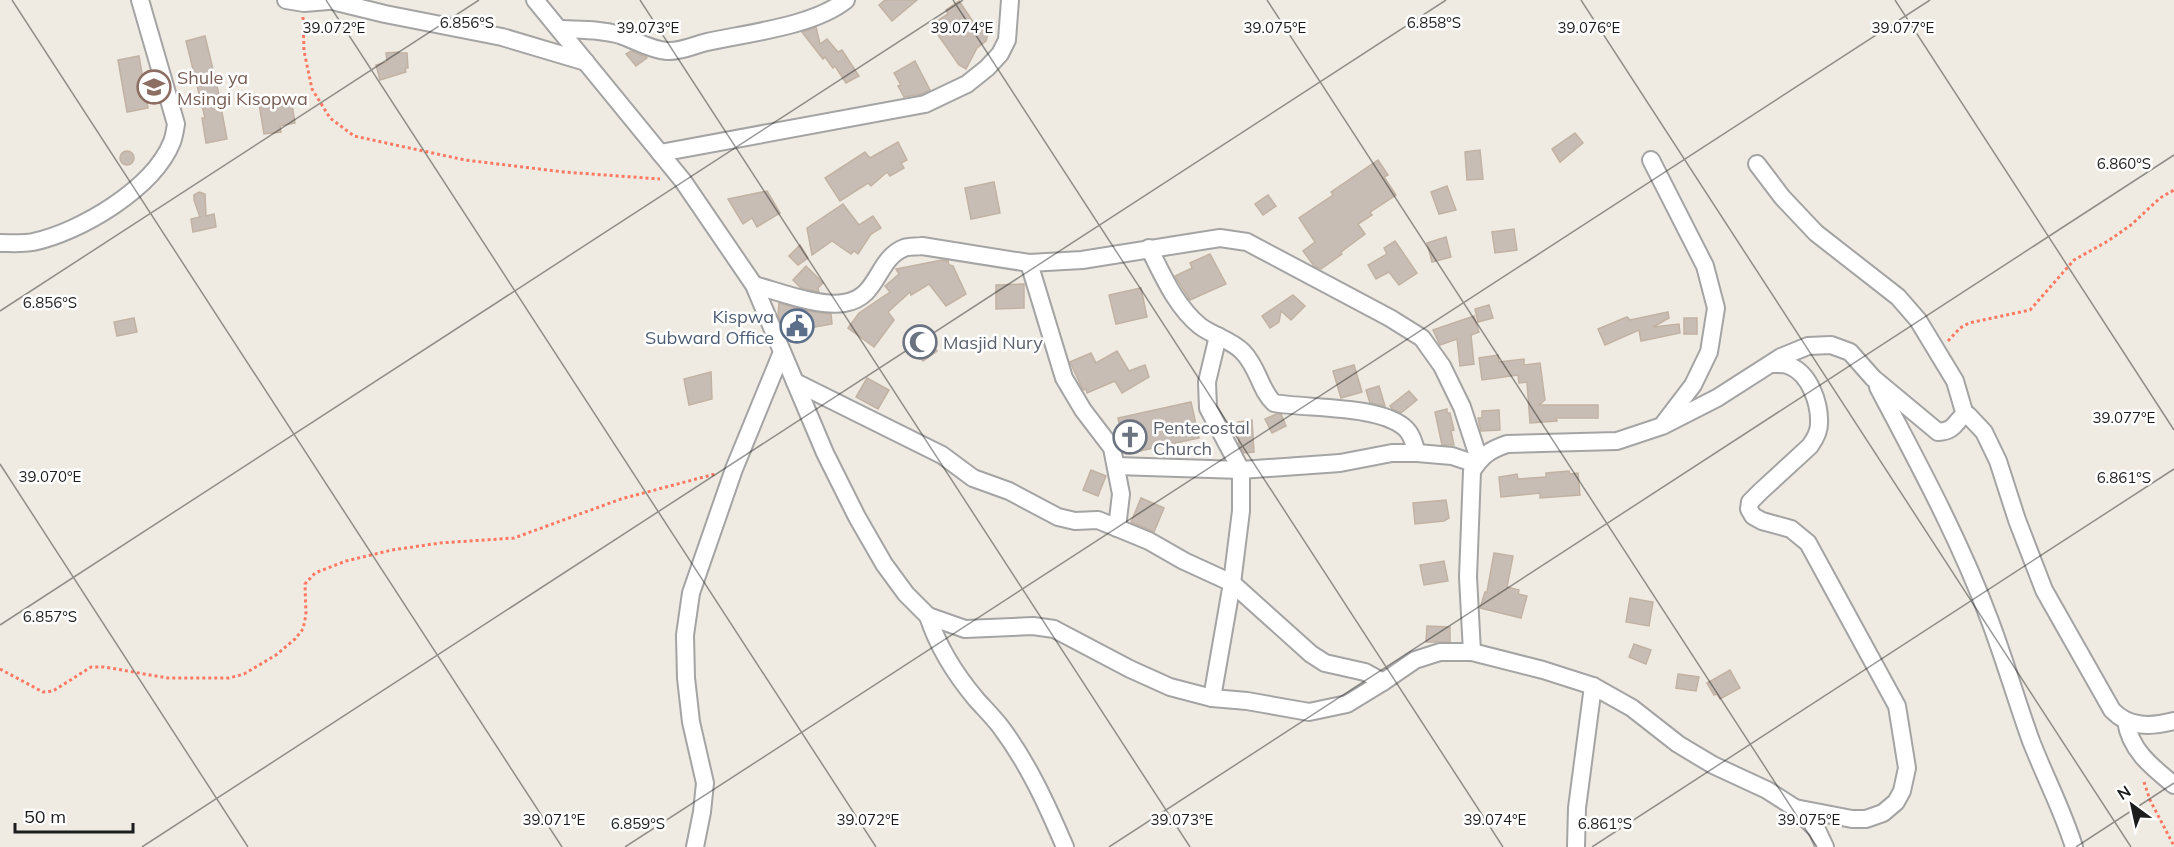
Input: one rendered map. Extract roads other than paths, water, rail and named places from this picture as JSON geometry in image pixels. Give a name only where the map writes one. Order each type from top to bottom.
[{"type":"street","points":[[0,243],[30,243],[57,236],[105,213],[140,184],[163,158],[172,142],[176,124],[140,0]]},
{"type":"street","points":[[286,0],[304,3],[338,1],[385,14],[502,37],[586,62]]},
{"type":"street","points":[[535,0],[683,181],[754,285],[825,453],[857,517],[884,564],[906,594],[928,616],[965,629],[1033,626],[1054,629],[1170,687],[1212,698],[1247,701],[1309,712],[1347,704],[1415,660],[1440,652],[1472,652],[1543,670],[1593,686],[1632,708],[1678,744],[1713,765],[1767,790],[1795,808],[1817,830],[1825,847]]},
{"type":"street","points":[[561,29],[594,30],[618,34],[667,51],[677,50],[799,22],[824,14],[846,0]]},
{"type":"street","points":[[660,153],[925,104],[967,84],[1000,54],[1007,40],[1010,0]]},
{"type":"street","points":[[1651,160],[1705,266],[1716,308],[1709,352],[1693,386],[1662,426]]},
{"type":"street","points":[[1756,164],[1782,197],[1816,233],[1898,297],[1918,320],[1955,381],[1965,415]]},
{"type":"street","points":[[754,285],[814,301],[832,304],[846,303],[863,297],[890,259],[904,248],[922,246],[1029,263],[1082,260],[1220,238],[1247,242],[1422,338],[1442,366],[1462,407],[1478,462]]},
{"type":"street","points":[[1149,248],[1169,287],[1187,312],[1200,326],[1241,349],[1258,373],[1265,392],[1274,403],[1363,412],[1388,417],[1406,428],[1418,453]]},
{"type":"street","points":[[1029,263],[1064,378],[1083,410],[1112,448],[1121,494],[1117,528]]},
{"type":"street","points":[[1212,698],[1232,583],[1241,511],[1241,470],[1208,408],[1207,381],[1218,336]]},
{"type":"street","points":[[1472,652],[1468,577],[1472,471],[1490,450],[1507,444],[1617,441],[1662,426],[1717,398],[1770,364],[1808,346],[1831,345],[1850,352],[1873,378],[1938,432],[1946,432],[1955,428],[1962,415],[1965,415]]},
{"type":"street","points":[[695,847],[705,783],[690,722],[685,635],[691,593],[734,469],[782,352]]},
{"type":"street","points":[[1770,364],[1791,366],[1804,377],[1817,405],[1819,425],[1816,437],[1810,446],[1750,502],[1749,509],[1753,516],[1762,521],[1791,529],[1808,543],[1897,706],[1907,768],[1902,791],[1896,802],[1882,813],[1866,819],[1852,819],[1795,808]]},
{"type":"street","points":[[1873,378],[1919,465],[1969,569],[2029,734],[2068,827],[2074,847]]},
{"type":"street","points":[[795,382],[942,455],[973,478],[1009,491],[1058,517],[1075,521],[1098,520],[1149,541],[1184,561],[1232,583],[1311,654],[1325,663],[1365,672],[1383,682]]},
{"type":"street","points":[[1965,415],[1980,426],[1988,438],[2044,590],[2112,710],[2126,721],[2136,724],[2151,725],[2174,721]]},
{"type":"street","points":[[1116,466],[1241,470],[1340,463],[1392,453],[1452,456],[1478,462]]},
{"type":"street","points":[[928,616],[935,639],[945,656],[974,697],[999,725],[1041,792],[1065,847]]},
{"type":"street","points":[[1576,847],[1577,808],[1593,686]]},
{"type":"street","points":[[2126,721],[2127,731],[2138,754],[2174,785]]},
{"type":"place","name":"Shule ya Msingi Kisopwa","points":[[154,87]]},
{"type":"place","name":"Kispwa Subward Office","points":[[797,326]]},
{"type":"place","name":"Masjid Nury","points":[[920,342]]},
{"type":"place","name":"Pentecostal Church","points":[[1130,437]]}]
